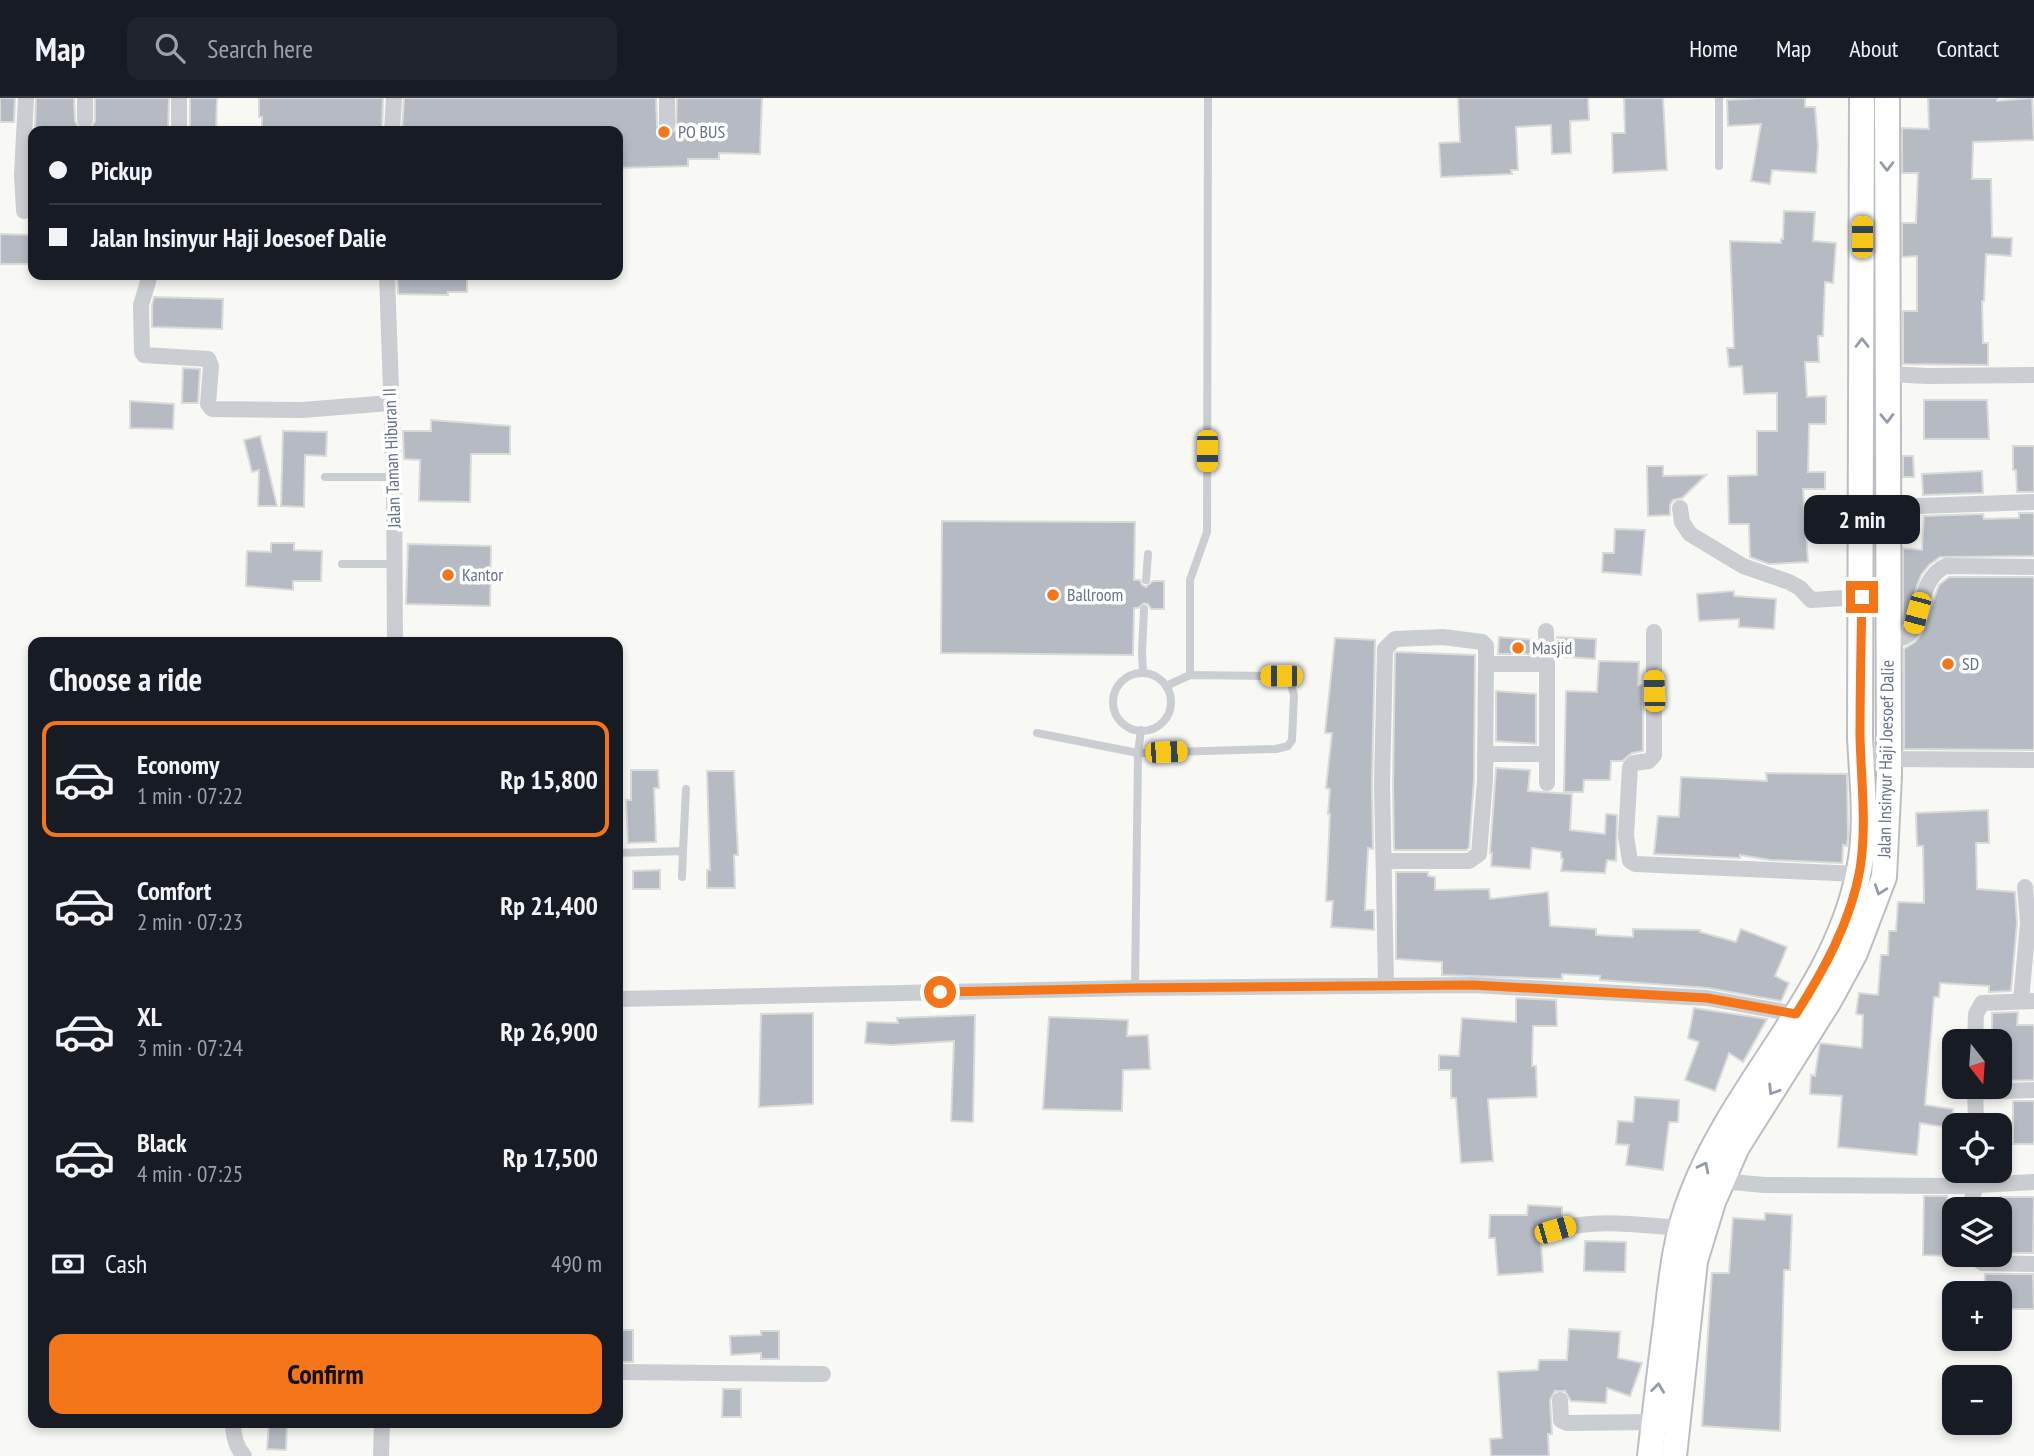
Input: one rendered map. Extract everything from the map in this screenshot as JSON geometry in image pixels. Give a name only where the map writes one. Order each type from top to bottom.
[{"type":"main road","name":"Jalan Insinyur Haji Joesoef Dalie","points":[[1650,1456],[1670,1288],[1681,1228],[1691,1196],[1701,1171],[1796,1014],[1837,939],[1850,908],[1859,874],[1863,821],[1862,98]]},
{"type":"main road","name":"Jalan Insinyur Haji Joesoef Dalie","points":[[1674,1456],[1695,1261],[1713,1202],[1737,1147],[1856,953],[1884,877],[1889,759],[1887,98]]},
{"type":"street","points":[[24,212],[22,175],[26,98]]},
{"type":"street","points":[[85,98],[85,120]]},
{"type":"street","points":[[179,98],[179,126]]},
{"type":"street","points":[[392,126],[394,98]]},
{"type":"street","points":[[667,98],[667,125]]},
{"type":"street","points":[[149,280],[141,306],[142,352],[144,355],[208,359],[211,366],[208,404],[212,409],[302,410],[390,403]]},
{"type":"street","name":"Jalan Taman Hiburan II","points":[[387,280],[394,477],[395,637]]},
{"type":"street","points":[[1887,374],[2034,375]]},
{"type":"street","points":[[1889,506],[2034,502]]},
{"type":"street","points":[[1680,508],[1682,522],[1690,534],[1743,566],[1789,582],[1811,600],[1862,597]]},
{"type":"street","points":[[1888,641],[1908,635],[1913,628],[1925,591],[1940,568],[2034,567]]},
{"type":"street","points":[[1546,631],[1547,783]]},
{"type":"street","points":[[1654,632],[1654,755],[1649,761],[1630,766],[1626,828],[1630,861],[1635,864],[1859,874]]},
{"type":"street","points":[[1384,861],[1459,862],[1475,859],[1479,854],[1485,754],[1486,646],[1482,642],[1443,637],[1395,639],[1387,645],[1382,785],[1386,984]]},
{"type":"street","points":[[1486,664],[1547,664]]},
{"type":"street","points":[[1861,753],[1889,759],[2034,760]]},
{"type":"street","points":[[1485,754],[1547,754]]},
{"type":"street","points":[[1976,1029],[1979,1006],[1986,1002],[2027,1001],[2031,924],[2025,887]]},
{"type":"street","points":[[623,999],[1135,988],[1473,985],[1707,998],[1796,1014]]},
{"type":"street","points":[[2012,1090],[2034,1090]]},
{"type":"street","points":[[1722,1181],[1764,1185],[1942,1179]]},
{"type":"street","points":[[2012,1180],[2034,1182]]},
{"type":"street","points":[[1555,1230],[1606,1223],[1681,1228]]},
{"type":"street","points":[[2012,1264],[2034,1264]]},
{"type":"street","points":[[623,1372],[823,1374]]},
{"type":"street","points":[[1560,1400],[1561,1420],[1567,1423],[1654,1422]]},
{"type":"street","points":[[233,1428],[238,1448],[244,1456]]},
{"type":"street","points":[[381,1456],[382,1428]]},
{"type":"lane","points":[[1190,675],[1190,580],[1207,532],[1208,98]]},
{"type":"lane","points":[[1718,166],[1720,98]]},
{"type":"lane","points":[[325,477],[394,477]]},
{"type":"lane","points":[[1146,580],[1148,555]]},
{"type":"lane","points":[[342,564],[395,564]]},
{"type":"lane","points":[[1143,673],[1144,608]]},
{"type":"lane","points":[[1143,673],[1160,679],[1166,686],[1170,694],[1169,712],[1158,725],[1141,730],[1132,729],[1118,718],[1113,701],[1119,684],[1134,674],[1143,673]]},
{"type":"lane","points":[[1037,733],[1138,753],[1276,748],[1288,746],[1292,740],[1294,695],[1290,681],[1281,676],[1190,675],[1166,686]]},
{"type":"lane","points":[[1135,988],[1138,753],[1141,730]]},
{"type":"lane","points":[[682,877],[686,789]]},
{"type":"lane","points":[[623,853],[683,851]]},
{"type":"building","points":[[0,98],[15,98],[14,122],[0,122]]},
{"type":"building","points":[[36,98],[74,98],[78,126],[35,126]]},
{"type":"building","points":[[95,98],[169,98],[168,126],[92,126],[95,121]]},
{"type":"building","points":[[190,98],[217,98],[216,126],[190,126]]},
{"type":"building","points":[[259,98],[383,98],[382,126],[262,126],[262,117],[259,117]]},
{"type":"building","points":[[404,98],[656,98],[657,126],[661,134],[666,135],[676,130],[677,98],[762,98],[760,154],[719,153],[719,159],[688,159],[688,166],[623,168],[623,126],[402,126]]},
{"type":"building","points":[[1458,98],[1588,98],[1589,120],[1570,121],[1571,153],[1552,154],[1551,125],[1516,127],[1518,170],[1511,170],[1512,174],[1441,177],[1439,143],[1460,142]]},
{"type":"building","points":[[1624,98],[1663,98],[1667,170],[1613,173],[1612,133],[1625,133]]},
{"type":"building","points":[[1805,98],[1805,107],[1815,107],[1818,146],[1816,173],[1772,170],[1770,184],[1751,181],[1761,124],[1728,126],[1727,100]]},
{"type":"building","points":[[1928,98],[1997,98],[1997,101],[2032,98],[2034,140],[1973,142],[1972,179],[1991,179],[1992,237],[2012,238],[2011,256],[1986,254],[1982,301],[1983,343],[1988,343],[1988,365],[1903,364],[1903,311],[1917,311],[1917,256],[1902,257],[1902,223],[1916,223],[1918,173],[1902,173],[1902,128],[1929,129]]},
{"type":"building","points":[[1784,211],[1815,212],[1813,241],[1836,243],[1833,283],[1825,282],[1823,336],[1818,336],[1819,362],[1805,362],[1807,397],[1826,396],[1826,424],[1809,424],[1808,472],[1825,472],[1825,489],[1803,489],[1808,562],[1769,564],[1750,557],[1749,524],[1729,524],[1728,476],[1757,475],[1757,431],[1777,431],[1777,393],[1744,394],[1742,366],[1729,367],[1727,348],[1734,348],[1730,241],[1781,243]]},
{"type":"building","points":[[0,234],[28,235],[28,264],[0,264]]},
{"type":"building","points":[[397,280],[467,280],[467,292],[448,292],[448,295],[398,294]]},
{"type":"building","points":[[154,297],[223,299],[222,329],[152,327]]},
{"type":"building","points":[[183,368],[200,369],[198,403],[182,403]]},
{"type":"building","points":[[1924,400],[1987,400],[1989,439],[1924,439]]},
{"type":"building","points":[[130,401],[174,404],[173,429],[130,428]]},
{"type":"building","points":[[431,420],[510,426],[510,454],[471,454],[470,502],[419,501],[420,460],[404,459],[403,431],[431,431]]},
{"type":"building","points":[[283,431],[327,432],[326,456],[305,455],[304,507],[281,506]]},
{"type":"building","points":[[260,436],[277,506],[258,506],[259,470],[252,472],[244,440]]},
{"type":"building","points":[[2013,446],[2034,446],[2034,492],[2017,492]]},
{"type":"building","points":[[1903,456],[1913,456],[1914,477],[1903,477]]},
{"type":"building","points":[[1647,466],[1663,466],[1663,476],[1706,475],[1682,498],[1673,500],[1670,515],[1648,516]]},
{"type":"building","points":[[1982,471],[1983,493],[1923,495],[1922,474]]},
{"type":"building","points":[[2019,513],[2034,513],[2034,556],[1940,557],[1921,575],[1903,624],[1903,548],[1922,550],[1924,516],[1983,514],[1984,519],[2019,518]]},
{"type":"building","name":"Ballroom","points":[[942,521],[1135,522],[1134,580],[1140,580],[1146,587],[1153,581],[1164,581],[1164,609],[1151,609],[1144,603],[1134,608],[1133,655],[941,653]]},
{"type":"building","points":[[1615,529],[1645,530],[1641,575],[1602,572],[1603,553],[1614,553]]},
{"type":"building","points":[[271,543],[294,543],[294,550],[322,551],[321,581],[293,581],[293,590],[246,586],[247,551],[271,552]]},
{"type":"building","name":"Kantor","points":[[408,544],[491,546],[490,606],[406,604]]},
{"type":"building","name":"SD","points":[[1949,577],[2034,577],[2034,750],[1904,749],[1904,649],[1922,633],[1939,585]]},
{"type":"building","points":[[1734,591],[1734,596],[1776,599],[1774,629],[1739,627],[1739,619],[1699,621],[1697,594]]},
{"type":"building","name":"Masjid","points":[[1499,637],[1536,640],[1536,654],[1498,654]]},
{"type":"building","points":[[1557,637],[1596,639],[1595,659],[1557,656]]},
{"type":"building","points":[[1335,638],[1375,640],[1373,849],[1368,848],[1365,910],[1374,910],[1374,930],[1331,927],[1333,901],[1326,901],[1330,789],[1326,788],[1332,733],[1325,733]]},
{"type":"building","points":[[1397,652],[1475,655],[1474,780],[1469,848],[1466,850],[1394,850]]},
{"type":"building","points":[[1599,661],[1639,662],[1638,685],[1643,685],[1643,751],[1632,753],[1622,761],[1611,761],[1610,780],[1584,780],[1583,792],[1564,792],[1566,691],[1597,692]]},
{"type":"building","points":[[1496,691],[1536,694],[1536,744],[1496,741]]},
{"type":"building","points":[[1496,768],[1530,770],[1528,791],[1572,794],[1570,830],[1605,834],[1606,814],[1617,815],[1616,861],[1607,860],[1605,873],[1561,871],[1561,852],[1532,848],[1530,869],[1491,866]]},
{"type":"building","points":[[631,770],[658,770],[659,788],[654,788],[656,842],[628,843],[626,800],[631,800]]},
{"type":"building","points":[[707,771],[734,771],[738,855],[734,855],[735,888],[707,888],[707,870],[710,870]]},
{"type":"building","points":[[1766,773],[1847,774],[1848,836],[1847,846],[1843,845],[1842,863],[1770,860],[1740,855],[1740,858],[1654,854],[1658,816],[1679,817],[1681,777],[1767,781]]},
{"type":"building","points":[[1988,810],[1989,843],[1976,843],[1977,889],[2015,892],[2017,923],[2011,991],[1989,992],[1989,986],[1940,983],[1939,997],[1934,997],[1925,1105],[1953,1109],[1953,1113],[1942,1113],[1942,1127],[1920,1123],[1917,1155],[1838,1147],[1842,1096],[1810,1094],[1811,1075],[1815,1076],[1820,1043],[1862,1048],[1863,1015],[1856,1014],[1859,993],[1878,995],[1881,955],[1888,955],[1889,931],[1896,931],[1898,902],[1924,903],[1923,846],[1917,846],[1916,813]]},
{"type":"building","points":[[660,870],[660,889],[633,889],[633,871]]},
{"type":"building","points":[[1396,872],[1428,872],[1428,876],[1435,877],[1435,890],[1489,889],[1490,899],[1548,892],[1550,926],[1596,929],[1596,935],[1633,937],[1633,929],[1700,930],[1736,942],[1741,929],[1787,947],[1775,976],[1789,983],[1781,1001],[1708,988],[1600,980],[1600,976],[1562,974],[1562,979],[1442,975],[1442,962],[1396,959]]},
{"type":"building","points":[[1516,998],[1556,1000],[1557,1026],[1533,1026],[1532,1066],[1536,1066],[1537,1097],[1488,1099],[1493,1161],[1461,1163],[1456,1098],[1451,1098],[1451,1070],[1439,1070],[1439,1055],[1459,1056],[1462,1018],[1516,1022]]},
{"type":"building","points":[[1694,1008],[1767,1019],[1743,1062],[1729,1053],[1715,1091],[1685,1080],[1699,1042],[1688,1038]]},
{"type":"building","points":[[2018,1012],[2017,1025],[2034,1025],[2034,1080],[2012,1081],[2012,1029],[1992,1029],[1992,1013]]},
{"type":"building","points":[[813,1013],[813,1104],[759,1107],[761,1014]]},
{"type":"building","points":[[975,1015],[973,1122],[951,1121],[954,1041],[891,1045],[865,1043],[867,1022],[898,1023],[897,1018]]},
{"type":"building","points":[[1049,1017],[1128,1020],[1127,1036],[1148,1035],[1150,1069],[1123,1070],[1122,1111],[1043,1109]]},
{"type":"building","points":[[1635,1097],[1679,1100],[1678,1122],[1669,1122],[1663,1170],[1626,1165],[1629,1145],[1616,1144],[1618,1121],[1633,1122]]},
{"type":"building","points":[[2013,1101],[2034,1101],[2034,1144],[2013,1144]]},
{"type":"building","points":[[1924,1196],[1947,1196],[1942,1197],[1942,1256],[1923,1255]]},
{"type":"building","points":[[2012,1197],[2034,1197],[2033,1253],[2012,1253]]},
{"type":"building","points":[[1528,1205],[1562,1207],[1562,1218],[1540,1227],[1543,1272],[1498,1275],[1495,1238],[1489,1238],[1490,1215],[1527,1215]]},
{"type":"building","points":[[1765,1213],[1792,1215],[1790,1270],[1784,1270],[1780,1431],[1702,1426],[1712,1273],[1729,1273],[1733,1218],[1765,1220]]},
{"type":"building","points":[[1585,1241],[1626,1242],[1625,1272],[1584,1271]]},
{"type":"building","points":[[1985,1274],[2033,1274],[2034,1309],[2012,1309],[2012,1281],[1985,1281]]},
{"type":"building","points":[[1569,1329],[1620,1332],[1618,1358],[1642,1363],[1630,1396],[1607,1388],[1606,1403],[1571,1401],[1565,1391],[1555,1391],[1550,1400],[1552,1434],[1548,1434],[1549,1456],[1491,1456],[1490,1439],[1502,1438],[1498,1372],[1538,1370],[1539,1360],[1567,1360]]},
{"type":"building","points":[[623,1330],[633,1330],[633,1362],[623,1362]]},
{"type":"building","points":[[761,1331],[779,1331],[779,1359],[761,1359],[761,1353],[731,1355],[730,1336],[761,1335]]},
{"type":"building","points":[[723,1389],[741,1389],[741,1417],[722,1417]]},
{"type":"building","points":[[269,1428],[287,1428],[286,1450],[267,1449]]},
{"type":"place","name":"PO BUS","points":[[664,132]]},
{"type":"place","name":"Kantor","points":[[448,575]]},
{"type":"place","name":"Ballroom","points":[[1053,595]]},
{"type":"place","name":"Masjid","points":[[1518,648]]},
{"type":"place","name":"SD","points":[[1948,664]]},
{"type":"route","points":[[940,992],[1386,984],[1473,985],[1707,998],[1796,1014],[1814,986],[1837,939],[1850,908],[1860,866],[1863,821],[1860,737],[1862,597]]}]
